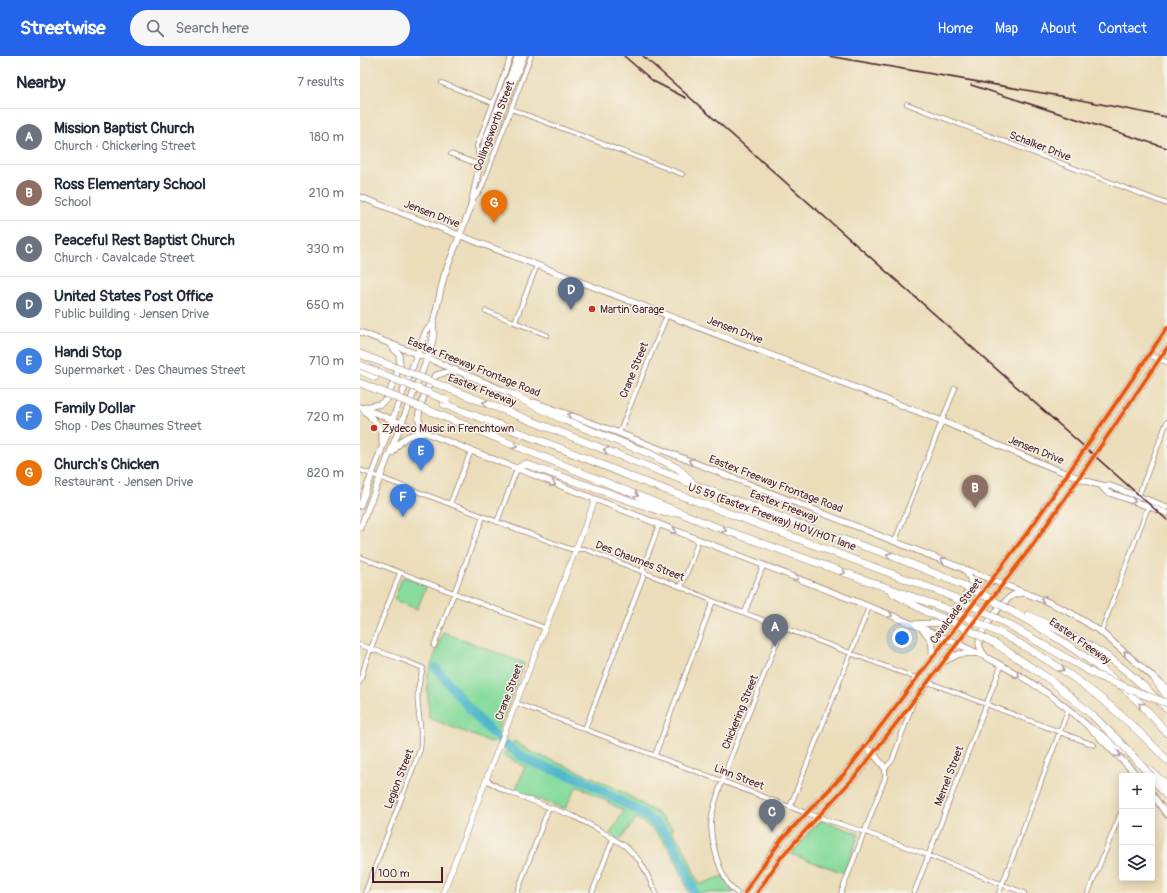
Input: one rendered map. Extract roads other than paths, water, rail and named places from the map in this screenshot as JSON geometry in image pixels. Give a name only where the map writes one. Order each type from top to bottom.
[{"type":"highway","name":"Eastex Freeway","points":[[360,354],[695,485],[823,533],[887,554],[951,580],[990,598],[1020,613],[1104,670],[1138,702],[1167,733]]},
{"type":"highway","name":"Eastex Freeway","points":[[360,365],[445,402]]},
{"type":"highway","name":"US 59 (Eastex Freeway) HOV/HOT lane","points":[[360,370],[445,402],[525,436],[585,457],[631,477],[941,592],[975,607],[1009,625],[1096,675],[1142,694],[1167,702]]},
{"type":"highway","points":[[360,383],[682,514],[960,614],[1004,635],[1047,659],[1080,681],[1119,713],[1167,760]]},
{"type":"highway","points":[[513,395],[562,420],[650,454],[679,469],[695,485]]},
{"type":"highway","points":[[517,469],[525,464],[666,513],[682,514]]},
{"type":"highway","points":[[873,583],[927,612],[955,623],[996,644],[1049,679],[1091,714],[1120,742],[1147,773]]},
{"type":"highway","points":[[1020,613],[1079,640],[1111,659],[1139,681],[1167,709]]},
{"type":"highway","points":[[1155,679],[1167,696]]},
{"type":"highway","points":[[1091,729],[1122,749],[1167,785]]},
{"type":"highway","points":[[1155,782],[1167,796]]},
{"type":"main road","name":"Collingsworth Street","points":[[503,102],[518,56]]},
{"type":"main road","name":"Collingsworth Street","points":[[360,528],[431,349],[434,332],[433,324],[444,276],[472,201],[485,141],[524,56]]},
{"type":"main road","name":"Jensen Drive","points":[[360,197],[942,421],[1068,474],[1101,486],[1110,486],[1167,508]]},
{"type":"main road","name":"Collingsworth Street","points":[[360,506],[426,331],[433,324]]},
{"type":"main road","name":"Cavalcade Street","points":[[745,893],[774,850],[806,813],[845,773],[1030,529],[1167,328]]},
{"type":"main road","name":"Eastex Freeway Frontage Road","points":[[360,332],[427,358],[513,395],[619,433],[1026,592],[1059,607],[1101,632],[1166,688]]},
{"type":"main road","points":[[361,410],[380,404],[387,399],[400,365],[399,354],[388,344]]},
{"type":"main road","name":"Cavalcade Street","points":[[757,893],[782,856],[817,816],[848,784],[874,753],[1003,584],[1080,478],[1167,348]]},
{"type":"main road","points":[[428,434],[422,427],[418,418],[422,401],[429,386],[437,375],[458,371]]},
{"type":"main road","points":[[361,410],[428,434],[958,643],[1033,684],[1091,729],[1134,773]]},
{"type":"main road","points":[[361,410],[376,422],[380,429],[382,437],[380,454]]},
{"type":"main road","points":[[386,461],[401,440],[406,436],[428,434]]},
{"type":"main road","name":"Jensen Drive","points":[[1101,486],[1107,492],[1167,513]]},
{"type":"main road","points":[[1030,529],[1039,536]]},
{"type":"main road","points":[[913,624],[940,623],[953,611],[963,598],[970,585],[970,577],[962,568]]},
{"type":"main road","points":[[987,658],[979,648],[981,632],[1005,601],[1014,595],[1026,592]]},
{"type":"main road","points":[[920,627],[929,636],[932,642],[932,658]]},
{"type":"main road","points":[[943,662],[959,654],[978,653]]},
{"type":"main road","points":[[865,747],[874,753],[885,768]]},
{"type":"main road","points":[[1155,798],[1167,815]]},
{"type":"main road","points":[[774,850],[782,856]]},
{"type":"street","name":"Collingsworth Street","points":[[480,165],[477,146],[511,56]]},
{"type":"street","name":"Collingsworth Street","points":[[472,201],[481,189],[531,56]]},
{"type":"street","points":[[442,83],[493,102]]},
{"type":"street","name":"Schalker Drive","points":[[907,104],[1167,204]]},
{"type":"street","points":[[511,108],[682,174]]},
{"type":"street","points":[[451,154],[480,165]]},
{"type":"street","points":[[515,322],[537,265]]},
{"type":"street","points":[[486,311],[547,335]]},
{"type":"street","name":"Crane Street","points":[[619,433],[667,315]]},
{"type":"street","points":[[1148,355],[1167,362]]},
{"type":"street","points":[[895,541],[955,388]]},
{"type":"street","points":[[1138,497],[1167,422]]},
{"type":"street","points":[[450,504],[471,451]]},
{"type":"street","points":[[497,522],[517,469]]},
{"type":"street","name":"Des Chaumes Street","points":[[360,470],[570,549],[585,549],[713,601],[916,678]]},
{"type":"street","name":"Crane Street","points":[[443,893],[595,500]]},
{"type":"street","points":[[1101,632],[1148,507]]},
{"type":"street","points":[[434,646],[483,517]]},
{"type":"street","points":[[584,730],[643,577],[643,568],[659,525]]},
{"type":"street","points":[[681,587],[698,540]]},
{"type":"street","points":[[360,557],[545,628]]},
{"type":"street","points":[[745,612],[763,566]]},
{"type":"street","points":[[360,682],[366,661],[400,573]]},
{"type":"street","points":[[655,755],[713,601]]},
{"type":"street","points":[[790,806],[869,607]]},
{"type":"street","name":"Chickering Street","points":[[737,893],[724,873],[713,842],[711,828],[712,815],[722,780],[783,627]]},
{"type":"street","points":[[360,645],[371,650]]},
{"type":"street","name":"Legion Street","points":[[365,893],[420,750],[422,735],[418,705],[418,688],[423,668],[398,658],[371,650]]},
{"type":"street","name":"Memel Street","points":[[914,893],[1001,666]]},
{"type":"street","points":[[928,682],[1094,745]]},
{"type":"street","points":[[842,893],[885,778],[885,768],[892,761],[914,701]]},
{"type":"street","name":"Linn Street","points":[[516,703],[806,813],[928,855],[1024,893]]},
{"type":"street","points":[[999,893],[1068,710]]},
{"type":"street","points":[[486,780],[505,791],[585,822],[625,846],[639,860],[656,893]]},
{"type":"street","points":[[517,893],[549,807]]},
{"type":"street","points":[[1088,893],[1119,817]]},
{"type":"street","points":[[592,893],[613,839]]},
{"type":"waterway","points":[[436,668],[475,715],[508,747],[534,763],[589,783],[634,809],[657,825],[669,838],[677,851],[695,893]]},
{"type":"railway","points":[[624,56],[653,81],[686,98]]},
{"type":"railway","points":[[643,56],[1167,520]]},
{"type":"railway","points":[[828,56],[1060,96],[1167,117]]},
{"type":"railway","points":[[971,85],[1167,148]]},
{"type":"place","name":"Church's Chicken","points":[[494,223]]},
{"type":"place","name":"Martin Garage","points":[[592,309]]},
{"type":"place","name":"United States Post Office","points":[[571,310]]},
{"type":"place","name":"Zydeco Music in Frenchtown","points":[[374,428]]},
{"type":"place","name":"Handi Stop","points":[[421,471]]},
{"type":"place","name":"Ross Elementary School","points":[[975,508]]},
{"type":"place","name":"Family Dollar","points":[[403,517]]},
{"type":"place","name":"Mission Baptist Church","points":[[775,647]]},
{"type":"place","name":"Peaceful Rest Baptist Church","points":[[772,832]]}]
